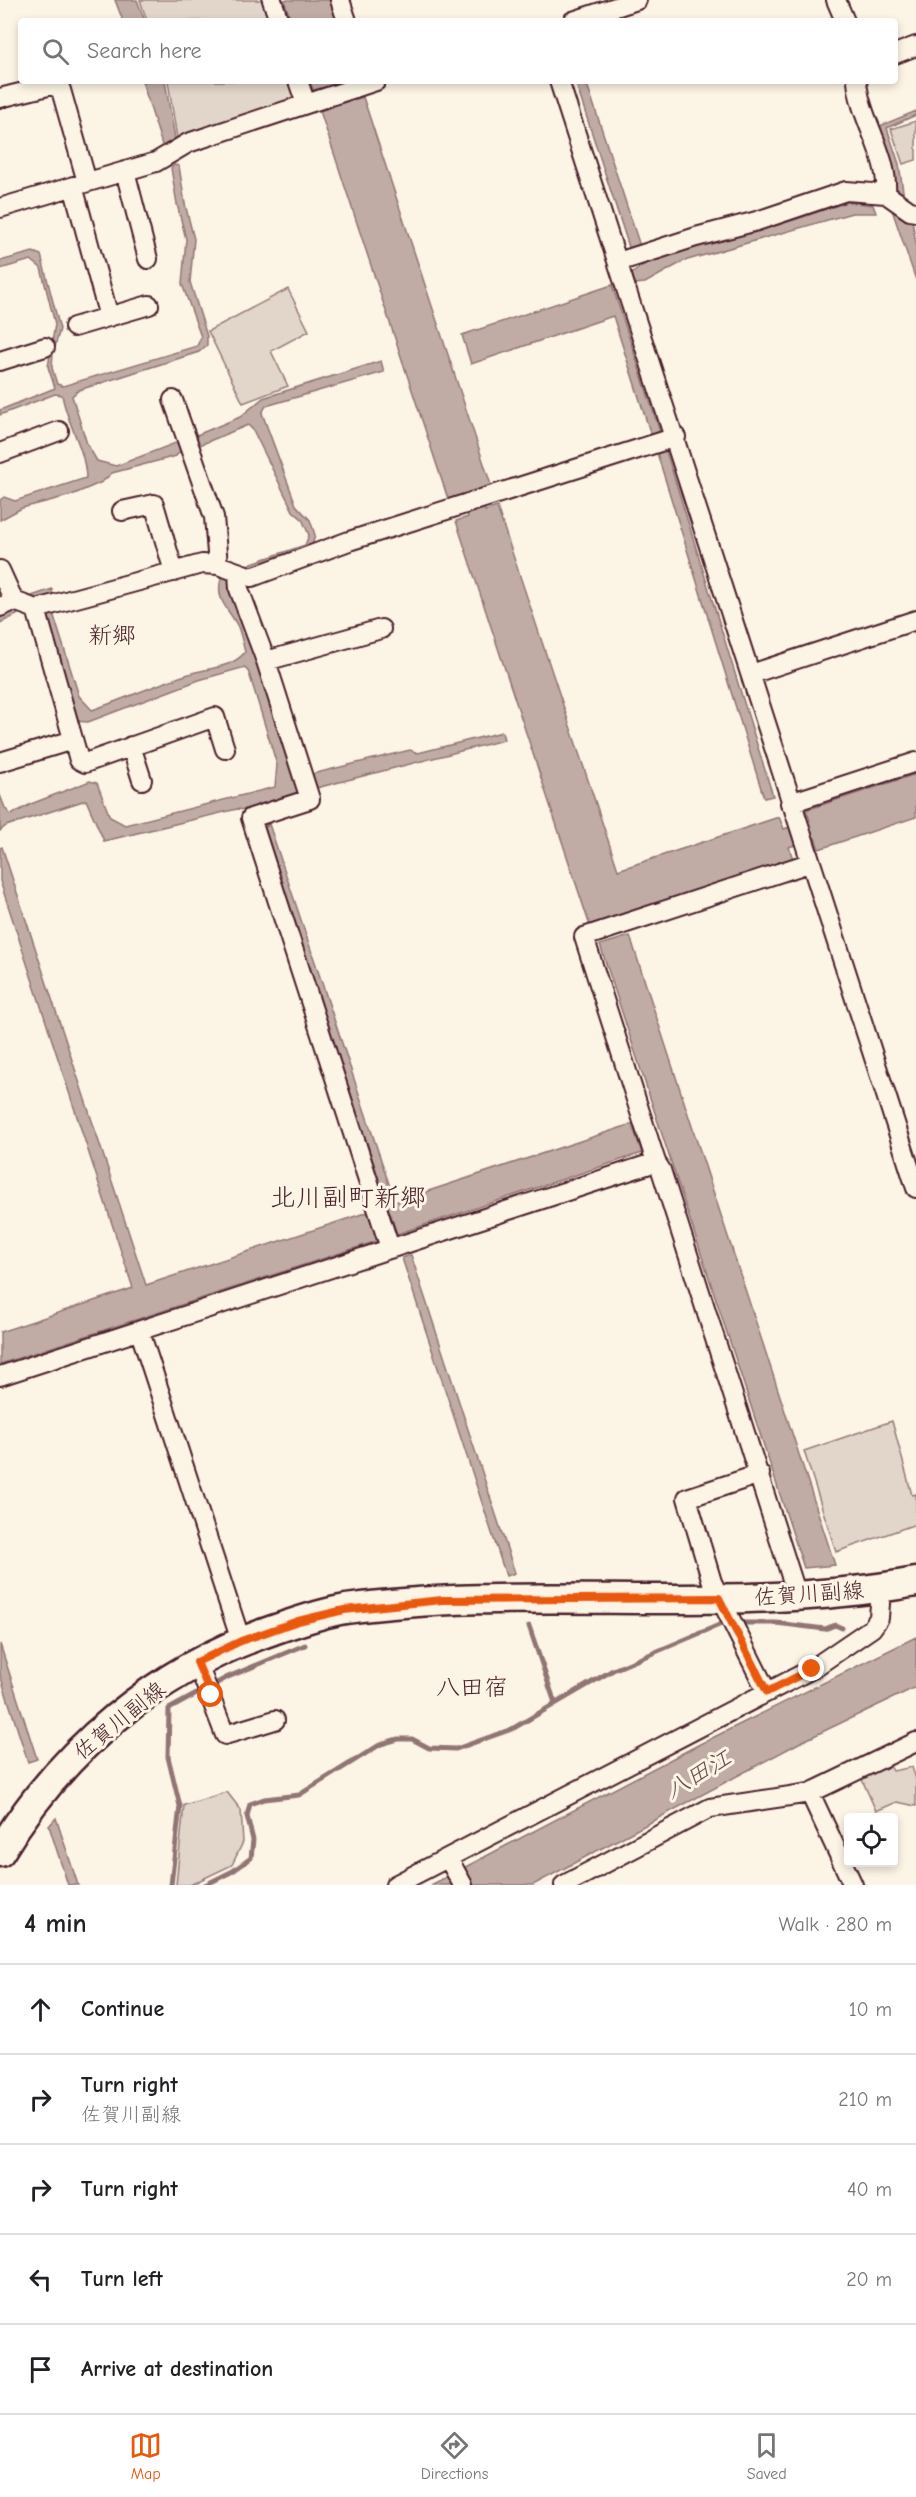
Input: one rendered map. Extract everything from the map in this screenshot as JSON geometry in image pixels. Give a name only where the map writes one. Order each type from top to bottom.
[{"type":"main road","name":"佐賀川副線","points":[[0,1852],[21,1817],[58,1772],[98,1732],[145,1694],[205,1679],[241,1641],[298,1621],[344,1610],[442,1600],[728,1614],[797,1595],[881,1588],[916,1582]]},
{"type":"street","points":[[272,0],[278,18]]},
{"type":"street","points":[[340,0],[346,18]]},
{"type":"street","points":[[582,18],[637,0]]},
{"type":"street","points":[[836,0],[844,18]]},
{"type":"street","points":[[898,53],[916,46]]},
{"type":"street","points":[[299,84],[306,104]]},
{"type":"street","points":[[0,208],[156,162],[188,143],[364,84]]},
{"type":"street","points":[[560,84],[676,437],[809,863],[916,1188]]},
{"type":"street","points":[[857,84],[858,99],[872,130],[887,182],[886,194]]},
{"type":"street","points":[[0,98],[52,85],[61,90],[109,317]]},
{"type":"street","points":[[125,171],[148,259]]},
{"type":"street","points":[[618,262],[696,237],[757,221],[846,191],[886,194],[910,211],[916,212]]},
{"type":"street","points":[[74,327],[149,305]]},
{"type":"street","points":[[0,361],[45,347]]},
{"type":"street","points":[[173,400],[266,661],[310,799],[251,818],[390,1248]]},
{"type":"street","points":[[0,453],[58,431]]},
{"type":"street","points":[[28,605],[202,564],[252,577],[350,541],[676,437]]},
{"type":"street","points":[[122,511],[154,504],[174,572]]},
{"type":"street","points":[[0,570],[28,605],[79,760],[85,763],[215,717],[225,749]]},
{"type":"street","points":[[751,674],[916,620]]},
{"type":"street","points":[[266,661],[381,629]]},
{"type":"street","points":[[0,762],[73,740]]},
{"type":"street","points":[[131,746],[142,780]]},
{"type":"street","points":[[793,812],[916,762]]},
{"type":"street","points":[[797,1595],[760,1474],[584,938],[809,863]]},
{"type":"street","points":[[0,1376],[656,1162]]},
{"type":"street","points":[[140,1332],[241,1641]]},
{"type":"street","points":[[760,1474],[687,1498],[712,1582],[767,1692]]},
{"type":"street","points":[[395,1885],[812,1669],[872,1628],[879,1618],[881,1588]]},
{"type":"street","points":[[205,1679],[225,1735],[275,1720]]},
{"type":"street","points":[[564,1885],[710,1808],[810,1793],[916,1742]]},
{"type":"street","points":[[810,1793],[853,1885]]},
{"type":"street","points":[[448,1858],[463,1885]]},
{"type":"shaded area","points":[[140,0],[268,0],[274,18],[146,18]]},
{"type":"shaded area","points":[[168,84],[296,84],[300,99],[177,138]]},
{"type":"shaded area","points":[[916,121],[916,160],[903,164],[891,129]]},
{"type":"shaded area","points":[[288,289],[309,331],[271,351],[288,386],[243,403],[208,331]]},
{"type":"shaded area","points":[[892,1421],[912,1495],[916,1494],[916,1524],[836,1552],[804,1451]]},
{"type":"shaded area","points":[[887,1760],[893,1771],[912,1767],[916,1779],[916,1806],[897,1802],[876,1811],[860,1775]]},
{"type":"shaded area","points":[[227,1792],[241,1810],[243,1842],[232,1865],[190,1885],[176,1885],[184,1805]]},
{"type":"water","points":[[115,0],[137,0],[144,18],[122,18]]},
{"type":"water","points":[[284,0],[331,0],[337,18],[290,18]]},
{"type":"water","points":[[143,84],[166,84],[176,144],[163,148]]},
{"type":"water","points":[[311,84],[344,84],[350,101],[363,97],[491,485],[478,490],[485,511],[497,507],[618,870],[779,817],[784,829],[810,820],[806,810],[916,774],[916,817],[819,849],[815,838],[789,847],[793,859],[590,926],[456,521],[468,517],[461,495],[448,499],[320,111],[332,107],[326,87],[313,90]]},
{"type":"water","points":[[576,84],[587,84],[640,246],[630,250]]},
{"type":"water","points":[[916,111],[916,115],[887,128],[899,164],[904,198],[898,195],[880,126]]},
{"type":"water","points":[[174,165],[179,166],[194,239],[190,282],[207,336],[207,345],[199,352],[79,390],[72,396],[87,444],[97,461],[116,466],[178,442],[181,444],[240,417],[263,398],[381,361],[384,372],[266,406],[262,413],[296,505],[310,520],[315,535],[311,550],[230,580],[299,792],[245,810],[237,809],[104,841],[86,800],[6,826],[0,831],[0,795],[5,808],[11,815],[31,804],[90,781],[97,783],[110,817],[125,825],[275,787],[277,765],[249,673],[245,667],[199,680],[88,722],[74,721],[46,627],[50,624],[45,600],[30,602],[17,615],[0,623],[0,616],[26,598],[52,589],[53,613],[79,696],[92,710],[177,678],[219,667],[240,657],[245,652],[238,627],[221,599],[221,578],[252,563],[305,545],[309,535],[302,519],[293,511],[253,430],[248,425],[195,447],[182,449],[176,456],[112,473],[102,482],[72,495],[22,508],[0,520],[0,500],[4,497],[15,501],[86,478],[83,456],[62,395],[55,394],[0,415],[0,410],[55,388],[48,367],[55,324],[41,268],[31,260],[0,269],[0,261],[33,252],[41,255],[60,329],[53,354],[52,368],[57,384],[63,386],[197,346],[201,337],[182,284],[186,239],[171,168]]},
{"type":"water","points":[[847,202],[873,205],[876,213],[852,213],[684,261],[645,283],[635,284],[632,274],[658,257],[693,245],[784,223]]},
{"type":"water","points":[[892,210],[912,220],[916,243],[916,280]]},
{"type":"water","points":[[612,285],[660,432],[651,435],[613,316],[471,364],[462,335]]},
{"type":"water","points":[[666,451],[773,796],[764,798],[657,453]]},
{"type":"water","points":[[502,732],[504,740],[316,788],[312,774],[410,750],[418,753]]},
{"type":"water","points":[[269,824],[395,1202],[632,1124],[642,1153],[397,1234],[262,826]]},
{"type":"water","points":[[2,847],[146,1285],[368,1212],[377,1241],[0,1364],[0,1332],[133,1288],[0,881],[0,848]]},
{"type":"water","points":[[630,936],[835,1565],[804,1568],[600,945]]},
{"type":"water","points":[[411,1255],[515,1573],[506,1576],[402,1258]]},
{"type":"water","name":"八田江","points":[[916,1637],[916,1687],[799,1743],[533,1885],[431,1885],[700,1744]]},
{"type":"water","points":[[0,1644],[37,1759],[28,1762],[0,1675]]},
{"type":"water","points":[[56,1818],[78,1885],[68,1885],[49,1826]]},
{"type":"waterway","points":[[259,805],[266,825]]},
{"type":"waterway","points":[[205,1885],[233,1871],[251,1858],[253,1840],[247,1816],[250,1804],[264,1799],[299,1795],[381,1744],[398,1739],[412,1739],[429,1748],[456,1749],[512,1729],[613,1670],[724,1623],[776,1623],[825,1629],[835,1625],[842,1628]]},
{"type":"waterway","points":[[529,1626],[555,1703]]},
{"type":"waterway","points":[[171,1885],[180,1806],[168,1757],[169,1709],[228,1677],[305,1645]]},
{"type":"district","name":"新郷","points":[[112,635]]},
{"type":"district","name":"北川副町新郷","points":[[348,1197]]},
{"type":"district","name":"八田宿","points":[[472,1687]]},
{"type":"route","points":[[211,1695],[197,1662],[241,1641],[298,1621],[344,1610],[442,1600],[719,1598],[767,1692],[812,1669]]}]
